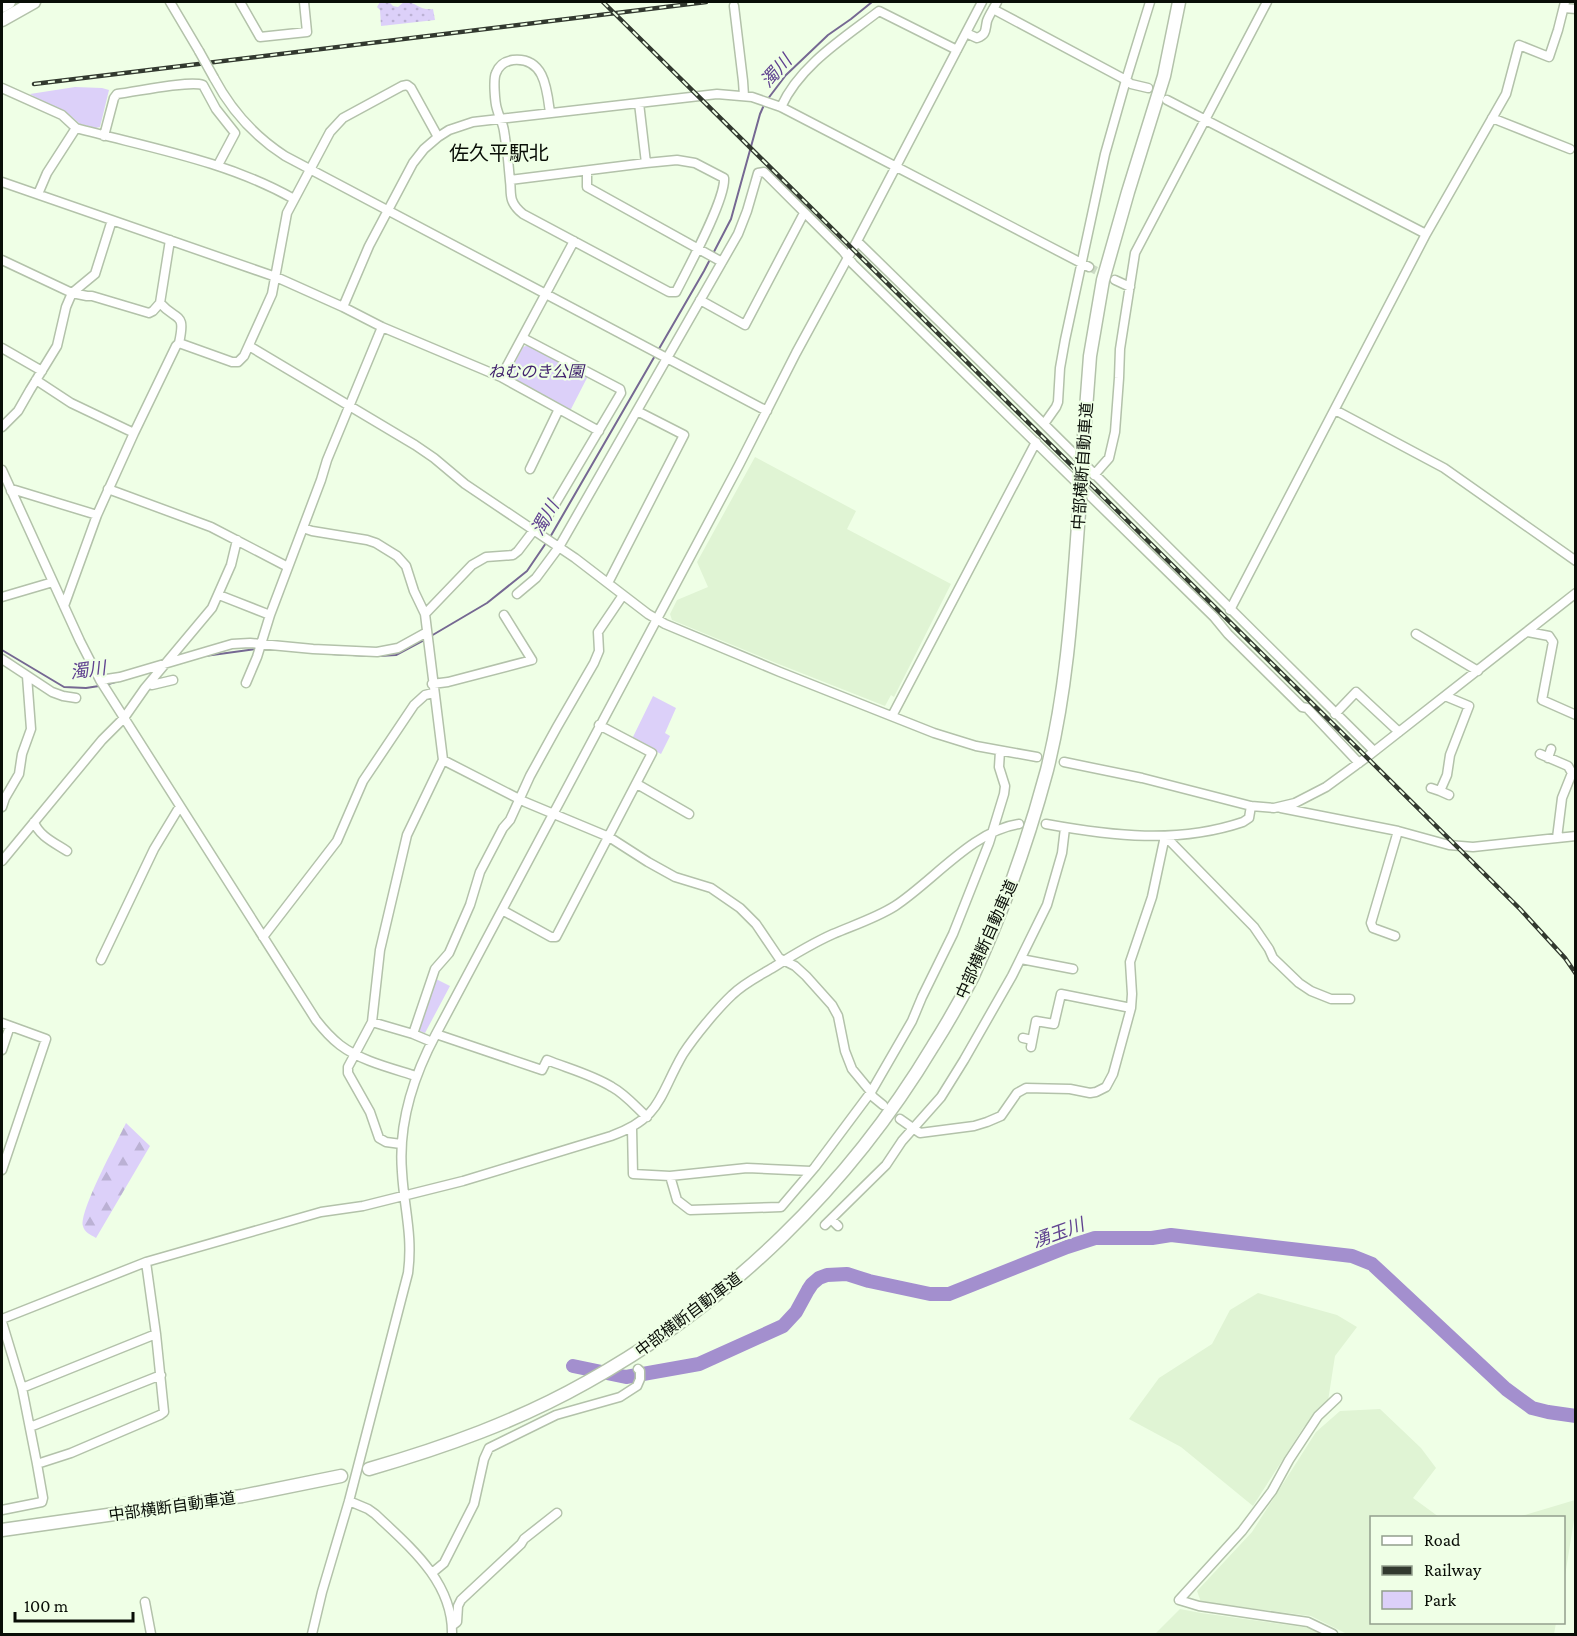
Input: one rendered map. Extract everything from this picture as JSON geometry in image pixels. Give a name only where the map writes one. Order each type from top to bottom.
[{"type":"highway","points":[[2,6],[9,2]]},
{"type":"highway","points":[[2,20],[34,2]]},
{"type":"highway","name":"中部横断自動車道","points":[[1150,117],[1172,2]]},
{"type":"highway","name":"中部横断自動車道","points":[[369,1469],[460,1441],[536,1408],[625,1360],[694,1313],[776,1243],[835,1181],[897,1102],[948,1022],[970,981],[1006,898],[1029,832],[1047,768],[1056,725],[1069,636],[1090,356],[1103,279],[1164,76],[1179,2]]},
{"type":"highway","name":"中部横断自動車道","points":[[2,1530],[242,1496],[341,1476]]},
{"type":"street","points":[[170,2],[228,101],[249,127],[267,144],[310,170],[767,411]]},
{"type":"street","points":[[240,2],[260,37],[307,32],[304,2]]},
{"type":"street","points":[[312,1635],[408,1273],[410,1233],[404,1195],[401,1144],[416,1076],[982,2]]},
{"type":"street","points":[[1044,424],[1058,402],[1060,368],[1065,340],[1085,265],[1105,154],[1150,2]]},
{"type":"street","points":[[1094,475],[1109,458],[1115,432],[1120,349],[1136,253],[1267,2]]},
{"type":"street","points":[[1230,610],[1426,234],[1506,94],[1519,45],[1549,57],[1564,4],[1575,9]]},
{"type":"street","points":[[966,33],[977,38],[983,36],[987,31],[987,22],[995,5],[1131,84],[1148,88]]},
{"type":"street","points":[[734,6],[744,96]]},
{"type":"street","points":[[778,105],[818,59],[879,11],[957,50]]},
{"type":"street","points":[[510,180],[677,160],[695,163],[722,177],[725,180],[715,212],[676,292],[669,292],[516,209],[511,197],[504,129],[496,109],[495,77],[500,66],[508,61],[531,62],[539,70],[544,82],[550,113]]},
{"type":"street","points":[[104,136],[117,94],[200,84],[216,109],[235,132],[218,165]]},
{"type":"street","points":[[179,344],[236,363],[241,360],[272,294],[285,220],[330,132],[343,118],[407,85],[411,88],[438,137]]},
{"type":"street","points":[[2,88],[62,115],[76,128],[218,165],[294,199]]},
{"type":"street","points":[[343,307],[369,246],[414,163],[424,149],[449,130],[473,122],[712,94],[744,96],[778,105],[1085,265]]},
{"type":"street","points":[[1167,100],[1426,234]]},
{"type":"street","points":[[639,103],[646,163]]},
{"type":"street","points":[[1492,118],[1570,149]]},
{"type":"street","points":[[38,194],[47,173],[76,128]]},
{"type":"street","points":[[587,171],[587,187],[720,261]]},
{"type":"street","points":[[517,594],[536,578],[558,546],[637,411],[664,357],[700,300],[743,223],[758,173],[765,172],[848,257],[1214,617],[1228,634],[1302,707],[1307,708],[1359,763]]},
{"type":"street","points":[[2,182],[276,277],[382,327],[501,377],[599,431]]},
{"type":"street","points":[[700,300],[745,325],[804,213]]},
{"type":"street","points":[[2,428],[18,411],[57,346],[66,307],[72,293],[95,274],[112,220]]},
{"type":"street","points":[[2,260],[72,293],[92,296],[149,313],[160,303],[170,240]]},
{"type":"street","points":[[501,377],[574,241]]},
{"type":"street","points":[[857,241],[1374,751]]},
{"type":"street","points":[[1115,280],[1130,287]]},
{"type":"street","points":[[64,606],[108,489],[176,346],[179,344],[182,322],[178,316],[160,303]]},
{"type":"street","points":[[246,682],[327,460],[382,327]]},
{"type":"street","points":[[424,614],[472,565],[486,557],[513,555],[539,533],[621,393],[620,389],[523,338]]},
{"type":"street","points":[[249,346],[415,445],[465,484],[558,546],[648,614],[669,626],[954,740],[1037,757]]},
{"type":"street","points":[[2,348],[42,371]]},
{"type":"street","points":[[36,380],[71,403],[134,433]]},
{"type":"street","points":[[530,469],[559,409]]},
{"type":"street","points":[[1335,410],[1444,468],[1575,561]]},
{"type":"street","points":[[608,583],[684,435],[637,411]]},
{"type":"street","points":[[892,716],[1036,442]]},
{"type":"street","points":[[2,470],[101,681],[316,1020],[340,1045],[355,1054],[380,1065],[416,1076]]},
{"type":"street","points":[[108,489],[212,527],[288,567]]},
{"type":"street","points":[[11,490],[97,515]]},
{"type":"street","points":[[303,528],[367,540],[397,556],[406,566],[424,614],[443,760],[407,835],[380,950],[372,1022],[348,1067],[348,1073],[370,1112],[379,1138],[386,1142],[401,1144]]},
{"type":"street","points":[[2,861],[102,740],[124,718],[151,681],[212,608],[231,565],[237,540]]},
{"type":"street","points":[[2,597],[53,582]]},
{"type":"street","points":[[1280,807],[1312,796],[1326,787],[1478,671],[1575,593]]},
{"type":"street","points":[[219,595],[270,615]]},
{"type":"street","points":[[413,1034],[435,969],[449,953],[470,905],[480,872],[557,727],[594,663],[599,651],[598,632],[623,595]]},
{"type":"street","points":[[263,937],[337,841],[372,765],[414,705],[433,688],[448,682],[532,660],[504,615]]},
{"type":"street","points":[[1528,632],[1549,636],[1553,642],[1542,700],[1575,716]]},
{"type":"street","points":[[101,681],[232,644],[377,652],[398,648],[427,633]]},
{"type":"street","points":[[1416,634],[1478,671]]},
{"type":"street","points":[[2,659],[52,692],[76,698]]},
{"type":"street","points":[[2,807],[19,774],[22,754],[31,729],[27,676]]},
{"type":"street","points":[[151,681],[152,685],[173,680]]},
{"type":"street","points":[[1335,714],[1356,692],[1399,732]]},
{"type":"street","points":[[1431,788],[1444,793],[1450,755],[1469,706],[1445,696]]},
{"type":"street","points":[[502,910],[551,937],[556,937],[637,784],[652,753],[599,725]]},
{"type":"street","points":[[670,1176],[677,1200],[690,1210],[750,1209],[781,1207],[811,1172],[871,1092],[912,1021],[953,934],[1004,794],[1005,786],[999,767],[1000,751]]},
{"type":"street","points":[[1546,754],[1568,766],[1572,773],[1562,798],[1557,838]]},
{"type":"street","points":[[443,760],[520,799],[609,837],[675,877],[703,885],[723,895],[749,915],[776,954],[806,976],[832,1005],[838,1016],[845,1051],[852,1069],[882,1105]]},
{"type":"street","points":[[1064,762],[1142,778],[1251,806],[1280,807],[1398,831],[1449,845],[1473,847],[1575,836]]},
{"type":"street","points":[[637,784],[689,814]]},
{"type":"street","points":[[101,960],[154,849],[180,806]]},
{"type":"street","points":[[1046,824],[1136,837],[1190,834],[1243,822],[1249,818],[1251,806]]},
{"type":"street","points":[[34,822],[44,837],[67,850]]},
{"type":"street","points":[[2,1510],[42,1502],[43,1498],[22,1389],[2,1321],[146,1262],[321,1212],[363,1206],[518,1165],[632,1128],[647,1117],[660,1100],[684,1053],[723,1005],[742,986],[818,941],[870,920],[895,906],[992,831],[1019,824]]},
{"type":"street","points":[[831,1224],[877,1175],[941,1097],[982,1030],[1021,959],[1047,905],[1062,853],[1065,828]]},
{"type":"street","points":[[1395,936],[1373,928],[1371,923],[1398,831]]},
{"type":"street","points":[[1165,836],[1254,927],[1273,958],[1299,983],[1316,994],[1331,999],[1350,999]]},
{"type":"street","points":[[900,1119],[920,1133],[974,1126],[1001,1116],[1012,1097],[1026,1088],[1070,1089],[1090,1093],[1106,1087],[1113,1074],[1131,1008],[1130,962],[1152,897],[1165,836]]},
{"type":"street","points":[[1021,959],[1066,971]]},
{"type":"street","points":[[1029,1042],[1035,1021],[1054,1024],[1061,1010],[1061,994],[1131,1008]]},
{"type":"street","points":[[372,1022],[542,1070],[547,1060],[612,1086],[647,1117]]},
{"type":"street","points":[[2,1050],[6,1025],[46,1038],[2,1170]]},
{"type":"street","points":[[632,1128],[633,1174],[670,1176],[747,1168],[811,1172]]},
{"type":"street","points":[[37,1464],[71,1453],[164,1412],[146,1262]]},
{"type":"street","points":[[22,1389],[156,1334]]},
{"type":"street","points":[[432,1573],[444,1563],[474,1504],[484,1459],[489,1448],[556,1415],[620,1397],[633,1389],[640,1373]]},
{"type":"street","points":[[30,1427],[161,1376]]},
{"type":"street","points":[[1333,1635],[1308,1622],[1179,1600],[1242,1531],[1272,1491],[1318,1416],[1337,1398]]},
{"type":"street","points":[[349,1501],[375,1514],[421,1558],[432,1573],[445,1599],[450,1612],[452,1630]]},
{"type":"street","points":[[452,1630],[457,1622],[458,1606],[461,1600],[524,1539],[557,1513]]},
{"type":"street","points":[[145,1602],[151,1635]]},
{"type":"shaded area","points":[[755,457],[856,511],[847,529],[951,584],[894,697],[891,695],[885,706],[672,620],[670,614],[677,600],[708,587],[697,562]]},
{"type":"shaded area","points":[[1258,1293],[1337,1315],[1357,1327],[1335,1356],[1328,1401],[1303,1428],[1253,1506],[1181,1447],[1129,1419],[1159,1378],[1212,1344],[1230,1310]]},
{"type":"shaded area","points":[[1380,1409],[1421,1448],[1436,1468],[1413,1498],[1438,1516],[1370,1516],[1370,1624],[1556,1624],[1554,1634],[1347,1634],[1311,1616],[1201,1602],[1197,1591],[1252,1532],[1316,1432],[1340,1411]]},
{"type":"shaded area","points":[[1575,1500],[1575,1514],[1565,1576],[1565,1516],[1521,1516]]},
{"type":"shaded area","points":[[1180,1609],[1310,1628],[1321,1634],[1155,1634]]},
{"type":"green space","points":[[380,2],[389,2],[398,7],[408,2],[424,9],[433,9],[435,20],[381,26],[380,10],[377,7]]},
{"type":"green space","points":[[75,87],[109,90],[100,127],[80,124],[71,116],[30,94]]},
{"type":"green space","name":"ねむのき公園","points":[[528,345],[588,376],[570,411],[510,379],[509,374],[523,347]]},
{"type":"green space","points":[[653,696],[676,708],[665,733],[670,736],[661,754],[632,739]]},
{"type":"green space","points":[[434,978],[450,986],[425,1033],[417,1030]]},
{"type":"green space","points":[[126,1123],[150,1146],[96,1238],[85,1230],[83,1218],[93,1191]]},
{"type":"waterway","name":"濁川","points":[[767,100],[786,75],[828,35],[872,2]]},
{"type":"waterway","name":"濁川","points":[[549,539],[704,271],[731,219],[764,105]]},
{"type":"waterway","name":"濁川","points":[[431,636],[487,603],[527,571],[546,543]]},
{"type":"waterway","name":"濁川","points":[[379,656],[396,655],[426,639]]},
{"type":"waterway","name":"濁川","points":[[205,656],[256,649]]},
{"type":"waterway","name":"濁川","points":[[262,649],[277,650]]},
{"type":"waterway","name":"濁川","points":[[2,650],[64,687],[99,686]]},
{"type":"waterway","name":"濁川","points":[[331,654],[373,656]]},
{"type":"waterway","name":"濁川","points":[[105,685],[119,681]]},
{"type":"waterway","name":"湧玉川","points":[[573,1366],[626,1377],[699,1364],[783,1326],[796,1312],[812,1284],[827,1275],[847,1274],[930,1294],[949,1294],[1095,1238],[1152,1238],[1171,1235],[1352,1256],[1372,1264],[1506,1389],[1532,1408],[1576,1416]]},
{"type":"tunnel","points":[[1089,267],[1109,277]]},
{"type":"railway","points":[[603,2],[1520,909],[1565,958],[1576,974]]},
{"type":"railway","points":[[34,84],[706,2]]},
{"type":"district","name":"佐久平駅北","points":[[499,153]]}]
